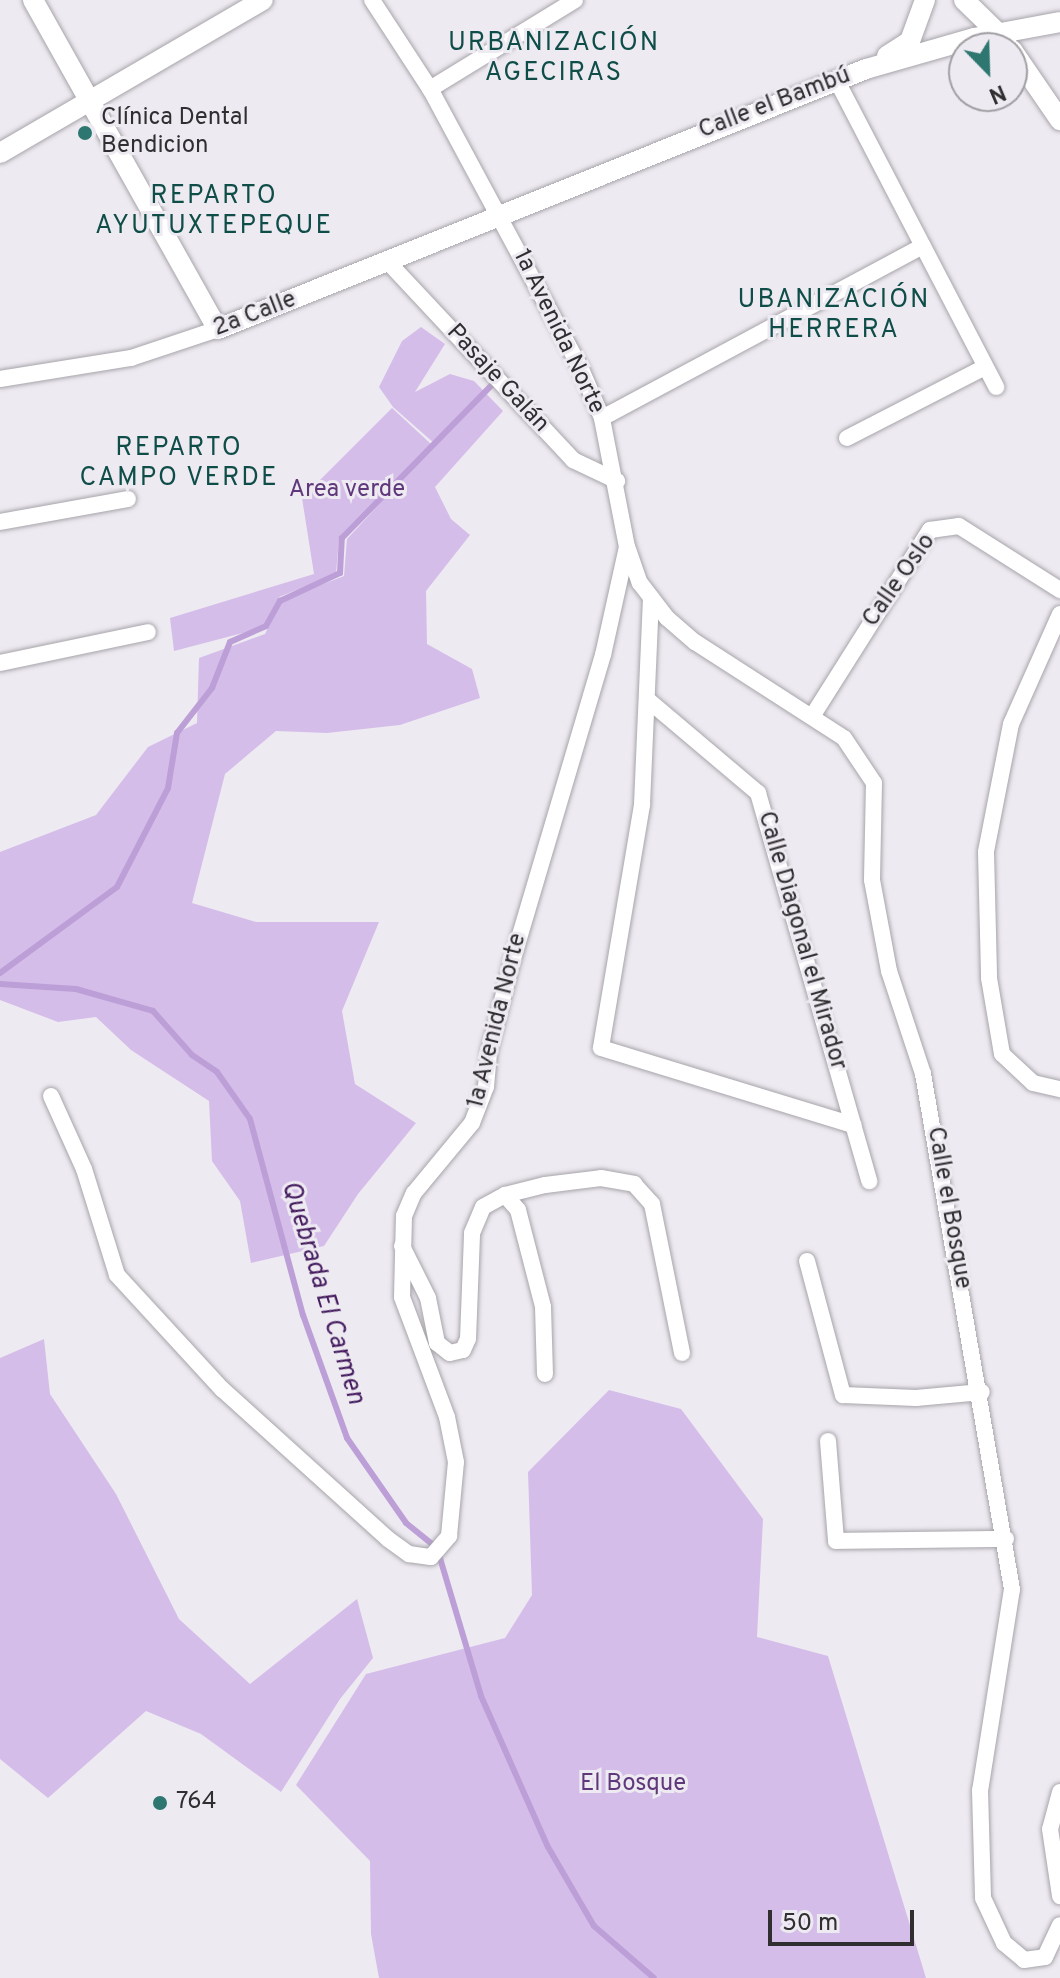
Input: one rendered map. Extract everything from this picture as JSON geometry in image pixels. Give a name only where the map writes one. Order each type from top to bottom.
[{"type":"street","points":[[33,0],[218,329]]},
{"type":"street","points":[[0,153],[263,0]]},
{"type":"street","name":"1a Avenida Norte","points":[[51,1096],[84,1169],[117,1275],[222,1389],[388,1539],[409,1554],[431,1557],[449,1536],[456,1462],[447,1417],[402,1297],[399,1241],[414,1193],[472,1123],[486,1087],[489,1052],[512,962],[603,655],[627,547],[617,481],[602,418],[554,314],[430,89],[372,0]]},
{"type":"street","points":[[430,89],[575,0]]},
{"type":"street","points":[[866,69],[910,41],[925,0]]},
{"type":"street","points":[[964,0],[997,32]]},
{"type":"street","name":"Calle el Bambú","points":[[1028,35],[1060,22]]},
{"type":"street","name":"Calle el Bambú","points":[[498,213],[866,69],[948,54]]},
{"type":"street","points":[[1028,73],[1060,120]]},
{"type":"street","points":[[837,81],[996,387]]},
{"type":"street","name":"2a Calle","points":[[0,379],[131,358],[218,329],[388,262],[498,213]]},
{"type":"street","points":[[602,418],[923,246]]},
{"type":"street","name":"Pasaje Galán","points":[[388,262],[573,460],[617,481]]},
{"type":"street","points":[[847,438],[985,367]]},
{"type":"street","points":[[0,522],[128,499]]},
{"type":"street","name":"Calle Oslo","points":[[813,715],[930,530],[945,524],[968,530],[1060,590]]},
{"type":"street","name":"Calle el Bosque","points":[[627,547],[651,598],[695,642],[813,715],[861,756],[874,783],[872,880],[889,971],[923,1074],[982,1392],[1012,1589],[980,1790],[983,1898],[997,1931],[1015,1955],[1035,1960],[1051,1950],[1060,1925]]},
{"type":"street","points":[[651,598],[642,805],[601,1048],[853,1125]]},
{"type":"street","points":[[1060,614],[1011,724],[986,852],[989,978],[1002,1054],[1033,1083],[1060,1089]]},
{"type":"street","points":[[0,663],[148,632]]},
{"type":"street","name":"Calle Diagonal el Mirador","points":[[648,700],[758,793],[869,1181]]},
{"type":"street","points":[[399,1241],[428,1298],[437,1343],[450,1353],[463,1350],[475,1220],[483,1207],[505,1195],[601,1178],[634,1184],[652,1204],[682,1353]]},
{"type":"street","points":[[505,1195],[518,1210],[543,1307],[545,1374]]},
{"type":"street","points":[[807,1261],[843,1395],[916,1398],[982,1392]]},
{"type":"street","points":[[828,1441],[836,1541],[1006,1539]]},
{"type":"street","points":[[1060,1792],[1050,1829],[1060,1896]]},
{"type":"green space","points":[[421,327],[445,344],[415,392],[450,374],[474,381],[503,411],[435,487],[451,519],[470,535],[426,591],[427,644],[472,669],[480,698],[400,725],[327,733],[276,731],[225,774],[192,903],[256,922],[379,922],[342,1011],[355,1084],[416,1123],[358,1194],[324,1246],[251,1263],[240,1201],[212,1161],[209,1101],[131,1050],[96,1017],[58,1022],[0,1000],[0,852],[96,815],[148,747],[197,723],[199,658],[265,634],[282,600],[344,576],[347,539],[435,444],[393,407],[379,387],[402,341]]},
{"type":"green space","name":"Area verde","points":[[392,408],[431,444],[339,539],[336,574],[279,597],[262,628],[174,651],[170,618],[314,574],[302,498]]},
{"type":"green space","points":[[44,1339],[50,1394],[116,1494],[179,1619],[250,1684],[357,1599],[373,1658],[340,1699],[281,1792],[201,1734],[146,1711],[48,1798],[0,1759],[0,1358]]},
{"type":"green space","name":"El Bosque","points":[[609,1390],[681,1409],[763,1519],[757,1637],[828,1656],[926,1978],[379,1978],[371,1934],[370,1861],[296,1785],[366,1674],[505,1638],[532,1595],[528,1472]]},
{"type":"waterway","points":[[0,973],[117,887],[168,788],[177,733],[212,688],[230,642],[266,626],[280,601],[340,573],[342,538],[494,383]]},
{"type":"waterway","name":"Quebrada El Carmen","points":[[0,984],[76,989],[153,1011],[192,1055],[217,1072],[250,1119],[303,1315],[347,1438],[406,1523],[437,1548],[481,1696],[548,1847],[594,1926],[654,1978]]},
{"type":"place","name":"Clínica Dental Bendicion","points":[[85,133]]},
{"type":"place","name":"764","points":[[160,1803]]},
{"type":"district","name":"URBANIZACIÓN AGECIRAS","points":[[554,59]]},
{"type":"district","name":"REPARTO AYUTUXTEPEQUE","points":[[214,212]]},
{"type":"district","name":"UBANIZACIÓN HERRERA","points":[[834,316]]},
{"type":"district","name":"REPARTO CAMPO VERDE","points":[[179,464]]}]
